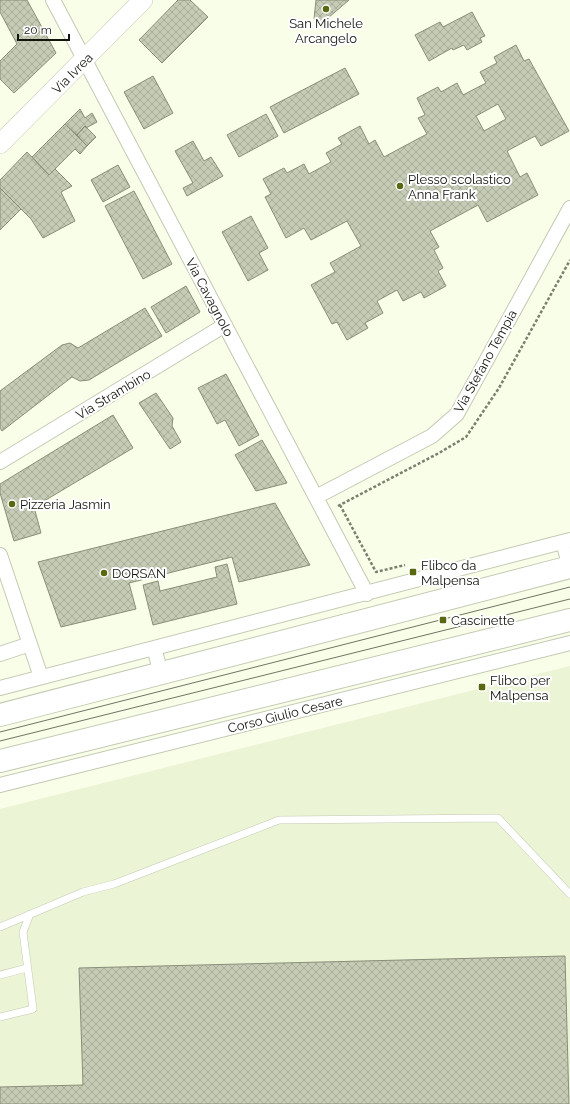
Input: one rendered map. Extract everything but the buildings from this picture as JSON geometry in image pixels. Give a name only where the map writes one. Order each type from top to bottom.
[{"type":"main road","points":[[0,715],[570,567]]},
{"type":"main road","name":"Corso Giulio Cesare","points":[[0,761],[570,620]]},
{"type":"street","name":"Via Cavagnolo","points":[[53,0],[367,594]]},
{"type":"street","name":"Via Ivrea","points":[[0,144],[143,0]]},
{"type":"street","name":"Via Stefano Tempia","points":[[316,497],[432,436],[457,414],[570,208]]},
{"type":"street","name":"Via Strambino","points":[[0,462],[225,325]]},
{"type":"street","points":[[0,688],[567,541],[570,567]]},
{"type":"street","points":[[0,555],[41,677]]},
{"type":"street","points":[[0,654],[30,644]]},
{"type":"street","name":"Corso Giulio Cesare","points":[[0,785],[570,644]]},
{"type":"street","points":[[154,648],[161,673]]},
{"type":"lane","points":[[0,927],[83,892],[114,884],[279,820],[498,818],[570,894]]},
{"type":"lane","points":[[0,1017],[33,1009],[23,932],[30,914]]},
{"type":"lane","points":[[0,975],[27,968]]},
{"type":"path","points":[[340,505],[376,572],[406,565]]},
{"type":"shaded area","points":[[570,666],[570,1104],[0,1104],[0,809]]},
{"type":"tram line","points":[[0,732],[570,587]]},
{"type":"tram line","points":[[0,741],[570,599]]},
{"type":"place","name":"San Michele Arcangelo","points":[[326,9]]},
{"type":"place","name":"Plesso scolastico Anna Frank","points":[[400,186]]},
{"type":"place","name":"Pizzeria Jasmin","points":[[12,504]]},
{"type":"place","name":"Flibco da Malpensa","points":[[413,572]]},
{"type":"place","name":"DORSAN","points":[[104,573]]},
{"type":"place","name":"Cascinette","points":[[443,620]]},
{"type":"place","name":"Flibco per Malpensa","points":[[482,687]]}]
